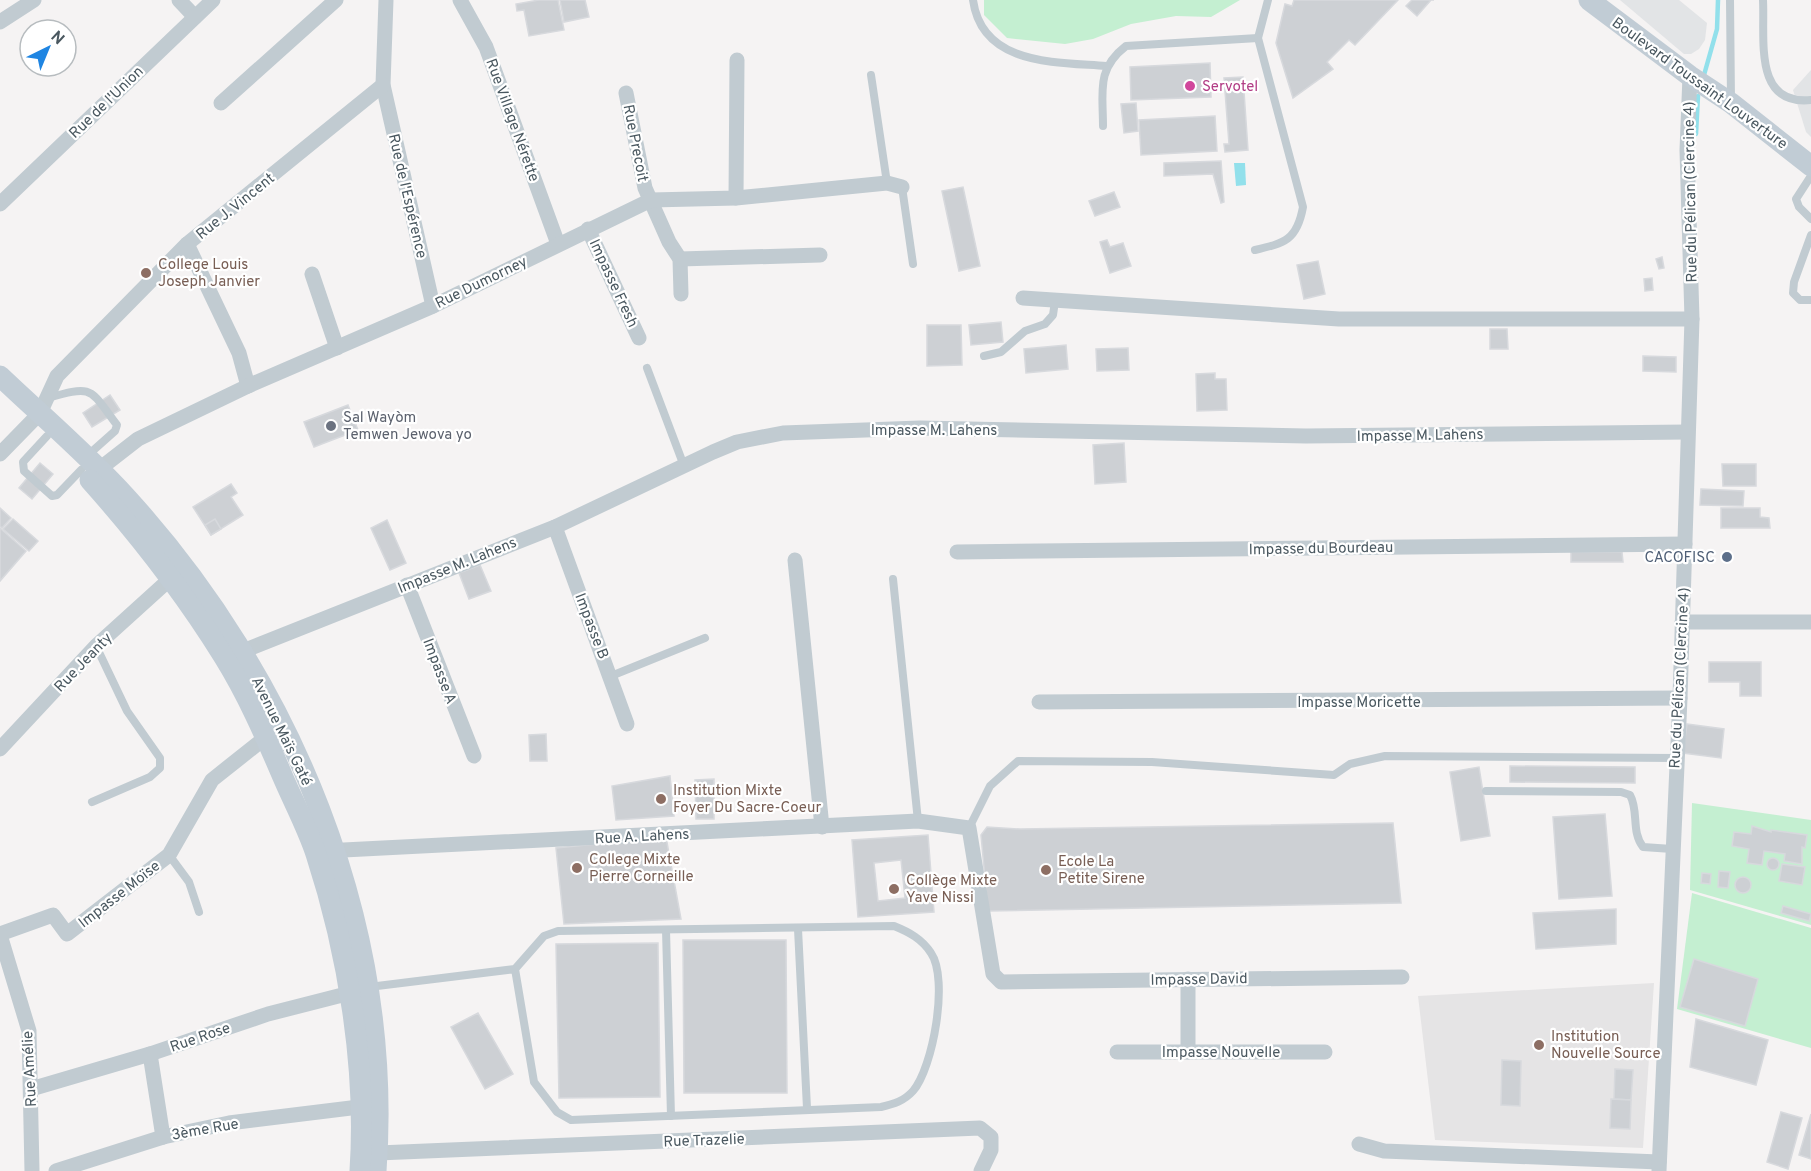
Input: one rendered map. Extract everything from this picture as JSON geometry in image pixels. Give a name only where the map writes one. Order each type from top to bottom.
[{"type":"main road","name":"Boulevard Toussaint Louverture","points":[[1589,0],[1690,76],[1731,103],[1811,166]]},
{"type":"main road","name":"Avenue Maïs Gaté","points":[[0,376],[42,417],[88,469],[170,579],[234,654],[266,737],[326,851]]},
{"type":"main road","name":"Avenue Maïs Gaté","points":[[0,393],[42,417]]},
{"type":"main road","name":"Avenue Maïs Gaté","points":[[88,469],[126,497],[184,567],[308,782],[326,851],[362,946],[360,1171]]},
{"type":"main road","name":"Avenue Maïs Gaté","points":[[360,991],[376,1046],[377,1162]]},
{"type":"street","points":[[0,21],[34,0]]},
{"type":"street","points":[[179,0],[195,17]]},
{"type":"street","name":"Rue de l'Union","points":[[0,204],[213,0]]},
{"type":"street","points":[[221,103],[336,0]]},
{"type":"street","name":"Rue de l'Espérence","points":[[386,0],[383,85],[433,306]]},
{"type":"street","name":"Rue Village Nérette","points":[[460,0],[486,47],[558,244]]},
{"type":"street","points":[[736,198],[737,60]]},
{"type":"street","name":"Rue du Pélican (Clercine 4)","points":[[1659,1166],[1680,698],[1692,319],[1687,150],[1690,76]]},
{"type":"street","name":"Rue J. Vincent","points":[[0,454],[42,417],[57,376],[188,244],[383,85]]},
{"type":"street","name":"Rue Precoit","points":[[626,93],[645,188],[669,242],[680,259],[681,294]]},
{"type":"street","name":"Rue Dumorney","points":[[88,469],[138,439],[248,386],[433,306],[651,200],[736,198],[887,183],[902,187]]},
{"type":"street","name":"Impasse Fresh","points":[[588,229],[639,338]]},
{"type":"street","points":[[188,244],[239,353],[248,386]]},
{"type":"street","points":[[680,259],[820,255]]},
{"type":"street","points":[[312,274],[337,348]]},
{"type":"street","points":[[1023,298],[1339,319],[1692,319]]},
{"type":"street","name":"Impasse M. Lahens","points":[[234,654],[555,527],[737,442],[783,433],[920,428],[1306,436],[1688,432]]},
{"type":"street","name":"Impasse B","points":[[555,527],[627,724]]},
{"type":"street","name":"Impasse du Bourdeau","points":[[957,552],[1685,544]]},
{"type":"street","points":[[795,561],[822,827]]},
{"type":"street","name":"Rue Jeanty","points":[[0,749],[96,646],[170,579]]},
{"type":"street","name":"Impasse A","points":[[407,585],[474,756]]},
{"type":"street","points":[[1682,622],[1811,622]]},
{"type":"street","name":"Impasse Moricette","points":[[1039,702],[1680,698]]},
{"type":"street","name":"Impasse Moïse","points":[[0,935],[53,915],[67,934],[169,855],[212,780],[266,737]]},
{"type":"street","name":"Rue A. Lahens","points":[[326,851],[918,821],[969,828]]},
{"type":"street","name":"Impasse David","points":[[969,828],[993,974],[1001,982],[1402,977]]},
{"type":"street","name":"Rue Amélie","points":[[0,935],[29,1031],[32,1171]]},
{"type":"street","points":[[1188,979],[1188,1052]]},
{"type":"street","name":"Rue Rose","points":[[31,1089],[150,1054],[268,1014],[360,991]]},
{"type":"street","name":"Impasse Nouvelle","points":[[1117,1052],[1325,1052]]},
{"type":"street","points":[[150,1054],[163,1137]]},
{"type":"street","name":"3ème Rue","points":[[56,1171],[163,1137],[229,1123],[359,1107]]},
{"type":"street","name":"Rue Trazelie","points":[[377,1162],[980,1128],[991,1137],[991,1150],[981,1171]]},
{"type":"street","points":[[1359,1144],[1384,1151],[1659,1166]]},
{"type":"lane","points":[[973,0],[980,24],[1001,46],[1020,57],[1106,66]]},
{"type":"lane","points":[[1255,250],[1283,243],[1294,233],[1300,223],[1303,207],[1258,38],[1268,0]]},
{"type":"lane","points":[[1730,0],[1731,103]]},
{"type":"lane","points":[[1763,0],[1767,76],[1773,89],[1786,99],[1811,100]]},
{"type":"lane","points":[[1103,126],[1103,77],[1106,66],[1126,46],[1258,38]]},
{"type":"lane","points":[[871,75],[887,183]]},
{"type":"lane","points":[[1811,176],[1796,199],[1799,207],[1811,219]]},
{"type":"lane","points":[[902,187],[913,264]]},
{"type":"lane","points":[[1811,235],[1794,282],[1793,293],[1800,300],[1811,300]]},
{"type":"lane","points":[[984,356],[1001,352],[1025,331],[1045,324],[1053,315],[1055,301]]},
{"type":"lane","points":[[647,368],[685,467]]},
{"type":"lane","points":[[80,389],[97,398],[117,425],[88,469],[57,495],[52,496],[24,471],[23,462],[42,417],[80,389]]},
{"type":"lane","points":[[893,579],[918,821]]},
{"type":"lane","points":[[611,675],[705,638]]},
{"type":"lane","points":[[92,802],[150,777],[160,768],[160,758],[127,711],[96,646]]},
{"type":"lane","points":[[969,828],[990,786],[1018,761],[1152,762],[1334,775],[1350,764],[1385,756],[1676,758]]},
{"type":"lane","points":[[1486,791],[1630,795],[1633,801],[1637,839],[1643,847],[1672,849]]},
{"type":"lane","points":[[169,855],[189,882],[199,912]]},
{"type":"lane","points":[[360,991],[515,969],[544,936],[558,932],[894,926],[912,934],[932,953],[940,975],[940,1003],[923,1075],[914,1090],[898,1103],[881,1107],[807,1108],[571,1120],[557,1112],[534,1082],[515,969]]},
{"type":"lane","points":[[798,929],[807,1108]]},
{"type":"lane","points":[[666,930],[670,1116]]},
{"type":"shaded area","points":[[1620,0],[1679,0],[1707,23],[1705,40],[1699,49],[1691,54],[1684,54]]},
{"type":"shaded area","points":[[1811,70],[1811,137],[1806,132],[1793,90]]},
{"type":"shaded area","points":[[1654,983],[1643,1148],[1435,1140],[1418,996]]},
{"type":"green space","points":[[984,0],[1240,0],[1211,17],[1176,16],[1131,24],[1093,39],[1065,44],[1007,38],[984,15]]},
{"type":"green space","points":[[1692,803],[1811,820],[1811,925],[1690,890]]},
{"type":"green space","points":[[1692,893],[1811,928],[1811,1048],[1677,1009]]},
{"type":"water","points":[[1234,163],[1245,163],[1246,185],[1236,186]]},
{"type":"building","points":[[539,0],[558,0],[564,30],[529,36],[524,10],[517,11],[516,4]]},
{"type":"building","points":[[560,0],[585,0],[589,17],[564,22]]},
{"type":"building","points":[[1294,0],[1398,0],[1355,45],[1349,40],[1327,62],[1333,69],[1293,98],[1276,43],[1285,4],[1292,6]]},
{"type":"building","points":[[1412,0],[1431,0],[1417,16],[1406,6]]},
{"type":"building","points":[[1210,63],[1211,97],[1131,100],[1130,67]]},
{"type":"building","points":[[1243,77],[1248,150],[1225,152],[1224,144],[1229,144],[1224,78]]},
{"type":"building","points":[[1136,103],[1138,131],[1124,133],[1121,104]]},
{"type":"building","points":[[1215,116],[1217,151],[1141,155],[1139,120]]},
{"type":"building","points":[[1221,161],[1224,202],[1221,203],[1213,174],[1164,176],[1164,163]]},
{"type":"building","points":[[963,187],[980,266],[959,271],[942,191]]},
{"type":"building","points":[[1114,192],[1120,207],[1095,216],[1089,201]]},
{"type":"building","points":[[1107,240],[1110,247],[1123,243],[1131,266],[1110,273],[1100,242]]},
{"type":"building","points":[[1662,257],[1664,268],[1659,269],[1656,259]]},
{"type":"building","points":[[1318,261],[1325,294],[1304,299],[1297,265]]},
{"type":"building","points":[[1652,278],[1653,290],[1645,291],[1644,279]]},
{"type":"building","points":[[1001,322],[1003,342],[971,345],[969,325]]},
{"type":"building","points":[[927,325],[961,325],[962,365],[927,366]]},
{"type":"building","points":[[1490,329],[1507,329],[1508,349],[1490,349]]},
{"type":"building","points":[[1066,345],[1068,369],[1026,373],[1024,349]]},
{"type":"building","points":[[1128,348],[1129,370],[1097,371],[1096,349]]},
{"type":"building","points":[[1643,356],[1676,357],[1676,372],[1643,371]]},
{"type":"building","points":[[1215,373],[1215,379],[1226,379],[1227,410],[1197,411],[1196,374]]},
{"type":"building","points":[[110,395],[120,410],[92,427],[83,413]]},
{"type":"building","name":"Sal Wayòm Temwen Jewova yo","points":[[348,405],[358,430],[314,447],[304,422]]},
{"type":"building","points":[[1124,443],[1126,482],[1095,484],[1093,445]]},
{"type":"building","points":[[40,463],[53,474],[32,499],[19,488]]},
{"type":"building","points":[[1722,464],[1756,464],[1756,486],[1723,486]]},
{"type":"building","points":[[231,484],[237,493],[231,497],[243,515],[211,535],[193,507]]},
{"type":"building","points":[[1701,489],[1744,491],[1743,506],[1700,505]]},
{"type":"building","points":[[0,508],[11,518],[2,528],[0,526]]},
{"type":"building","points":[[1721,508],[1760,508],[1760,517],[1769,518],[1770,528],[1721,528]]},
{"type":"building","points":[[13,519],[38,541],[29,551],[3,529]]},
{"type":"building","points":[[215,519],[221,529],[211,535],[205,525]]},
{"type":"building","points":[[387,520],[406,563],[390,570],[371,528]]},
{"type":"building","points":[[0,528],[26,551],[0,581]]},
{"type":"building","points":[[1571,552],[1622,552],[1623,562],[1571,562]]},
{"type":"building","points":[[480,565],[491,591],[469,599],[459,573]]},
{"type":"building","points":[[1709,662],[1761,662],[1761,696],[1740,696],[1740,682],[1709,682]]},
{"type":"building","points":[[1687,724],[1724,729],[1721,758],[1683,753]]},
{"type":"building","points":[[546,734],[547,761],[530,761],[529,735]]},
{"type":"building","points":[[1510,766],[1635,767],[1635,783],[1510,782]]},
{"type":"building","points":[[1479,767],[1490,836],[1461,841],[1450,772]]},
{"type":"building","points":[[670,776],[674,816],[616,820],[612,786]]},
{"type":"building","points":[[714,779],[714,819],[696,819],[695,780]]},
{"type":"building","points":[[1605,814],[1612,896],[1559,899],[1553,817]]},
{"type":"building","points":[[1393,823],[1401,903],[988,911],[981,835],[987,827],[1020,829]]},
{"type":"building","points":[[1752,826],[1771,832],[1771,830],[1807,835],[1805,848],[1802,847],[1802,864],[1784,861],[1785,854],[1764,851],[1762,865],[1747,863],[1749,849],[1732,846],[1734,832],[1751,834]]},
{"type":"building","points":[[928,835],[934,912],[858,917],[852,840]],"holes":[[[901,860],[905,898],[878,901],[874,863]]]},
{"type":"building","points":[[666,837],[681,919],[564,924],[556,848]]},
{"type":"building","points":[[1775,858],[1778,859],[1778,869],[1771,870],[1768,869],[1767,862],[1768,859]]},
{"type":"building","points":[[1782,864],[1805,867],[1802,885],[1779,881]]},
{"type":"building","points":[[1719,871],[1730,872],[1728,888],[1718,887]]},
{"type":"building","points":[[1702,873],[1711,874],[1710,884],[1701,883]]},
{"type":"building","points":[[1743,877],[1749,879],[1751,885],[1749,891],[1743,893],[1737,891],[1735,885],[1737,879]]},
{"type":"building","points":[[1783,906],[1811,914],[1809,921],[1781,913]]},
{"type":"building","points":[[1616,909],[1616,944],[1536,949],[1533,913]]},
{"type":"building","points":[[683,940],[786,940],[787,1093],[684,1093]]},
{"type":"building","points":[[658,943],[660,1097],[559,1098],[556,944]]},
{"type":"building","points":[[1694,959],[1758,979],[1745,1026],[1680,1007]]},
{"type":"building","points":[[478,1013],[513,1074],[485,1089],[451,1027]]},
{"type":"building","points":[[1696,1019],[1768,1040],[1756,1085],[1690,1067]]},
{"type":"building","points":[[1502,1060],[1521,1061],[1520,1106],[1501,1105]]},
{"type":"building","points":[[1615,1069],[1633,1070],[1631,1100],[1614,1099]]},
{"type":"building","points":[[1611,1099],[1631,1100],[1630,1129],[1610,1128]]},
{"type":"building","points":[[1781,1112],[1802,1118],[1788,1169],[1767,1162]]},
{"type":"building","points":[[1811,1114],[1811,1159],[1799,1155]]},
{"type":"waterway","points":[[1704,75],[1717,29],[1718,0]]},
{"type":"waterway","points":[[1696,134],[1698,96]]},
{"type":"place","name":"Servotel","points":[[1190,86]]},
{"type":"place","name":"College Louis Joseph Janvier","points":[[146,273]]},
{"type":"place","name":"Sal Wayòm Temwen Jewova yo","points":[[331,426]]},
{"type":"place","name":"CACOFISC","points":[[1727,557]]},
{"type":"place","name":"Institution Mixte Foyer Du Sacre-Coeur","points":[[661,799]]},
{"type":"place","name":"College Mixte Pierre Corneille","points":[[577,868]]},
{"type":"place","name":"Ecole La Petite Sirene","points":[[1046,870]]},
{"type":"place","name":"Collège Mixte Yave Nissi","points":[[894,889]]},
{"type":"place","name":"Institution Nouvelle Source","points":[[1539,1045]]}]
